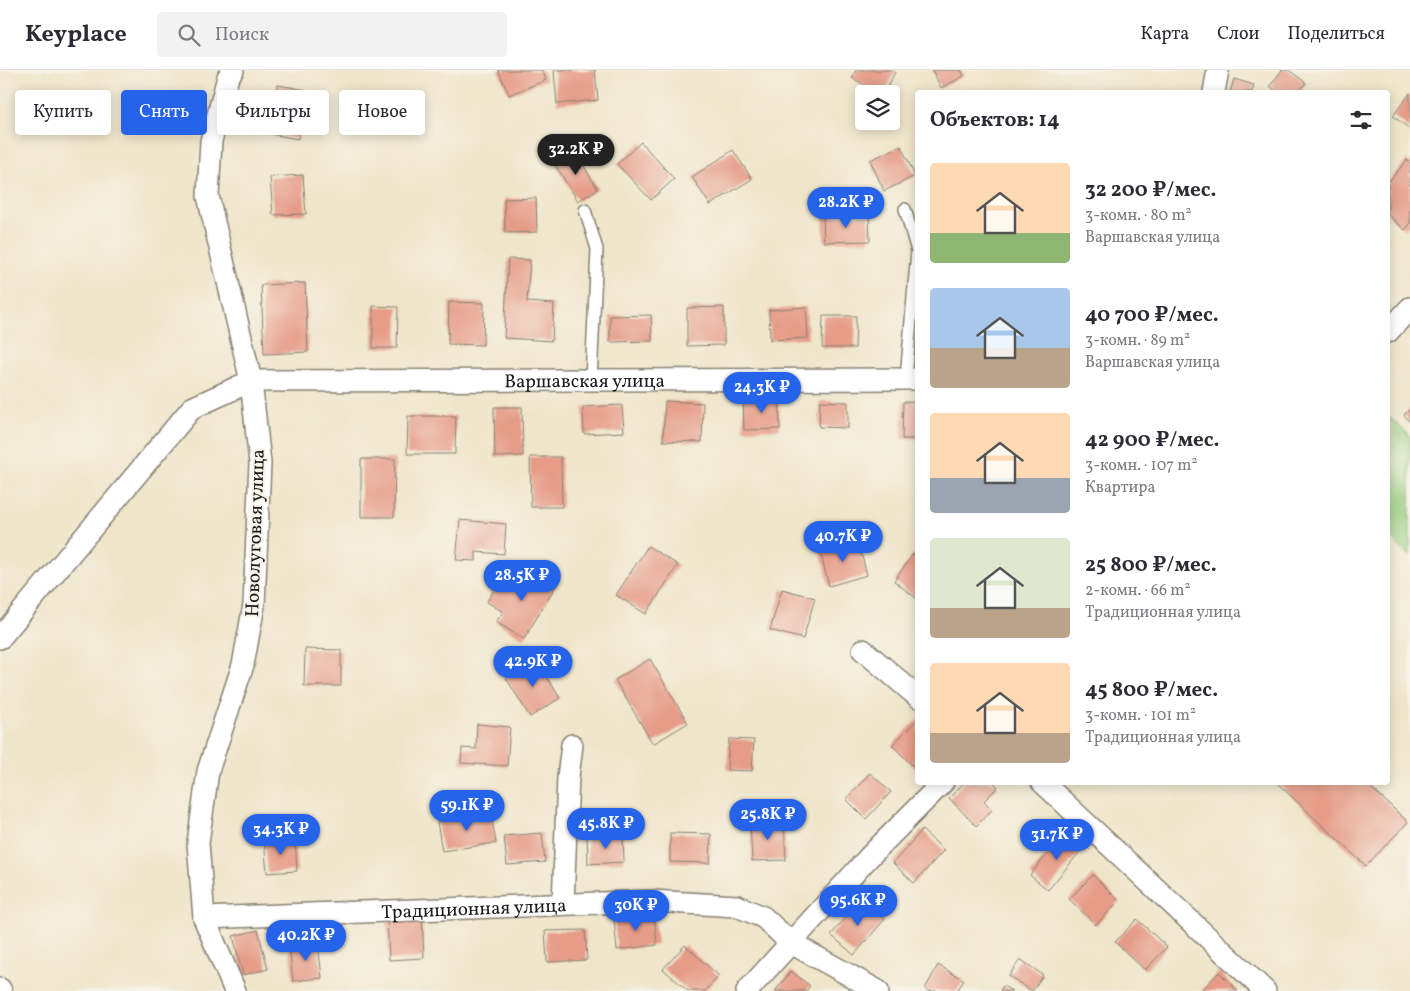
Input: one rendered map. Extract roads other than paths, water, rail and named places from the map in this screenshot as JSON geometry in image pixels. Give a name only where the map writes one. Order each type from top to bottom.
[{"type":"street","name":"Новолуговая улица","points":[[233,70],[228,78],[211,141],[208,196],[251,380],[260,463],[254,605],[243,665],[208,772],[198,843],[204,918],[234,991]]},
{"type":"street","points":[[1214,90],[1218,70]]},
{"type":"street","points":[[1390,330],[1410,308]]},
{"type":"street","name":"Варшавская улица","points":[[251,380],[912,379]]},
{"type":"street","points":[[0,638],[192,408],[251,380]]},
{"type":"street","points":[[863,650],[915,694]]},
{"type":"street","points":[[563,904],[568,777],[572,745]]},
{"type":"street","points":[[747,991],[939,785]]},
{"type":"street","points":[[1045,785],[1265,991]]},
{"type":"street","name":"Традиционная улица","points":[[204,918],[652,900],[737,906],[763,917],[792,943],[878,991]]},
{"type":"lane","points":[[905,209],[915,245]]},
{"type":"lane","points":[[585,210],[597,248],[591,380]]},
{"type":"lane","points":[[912,379],[915,303]]}]
